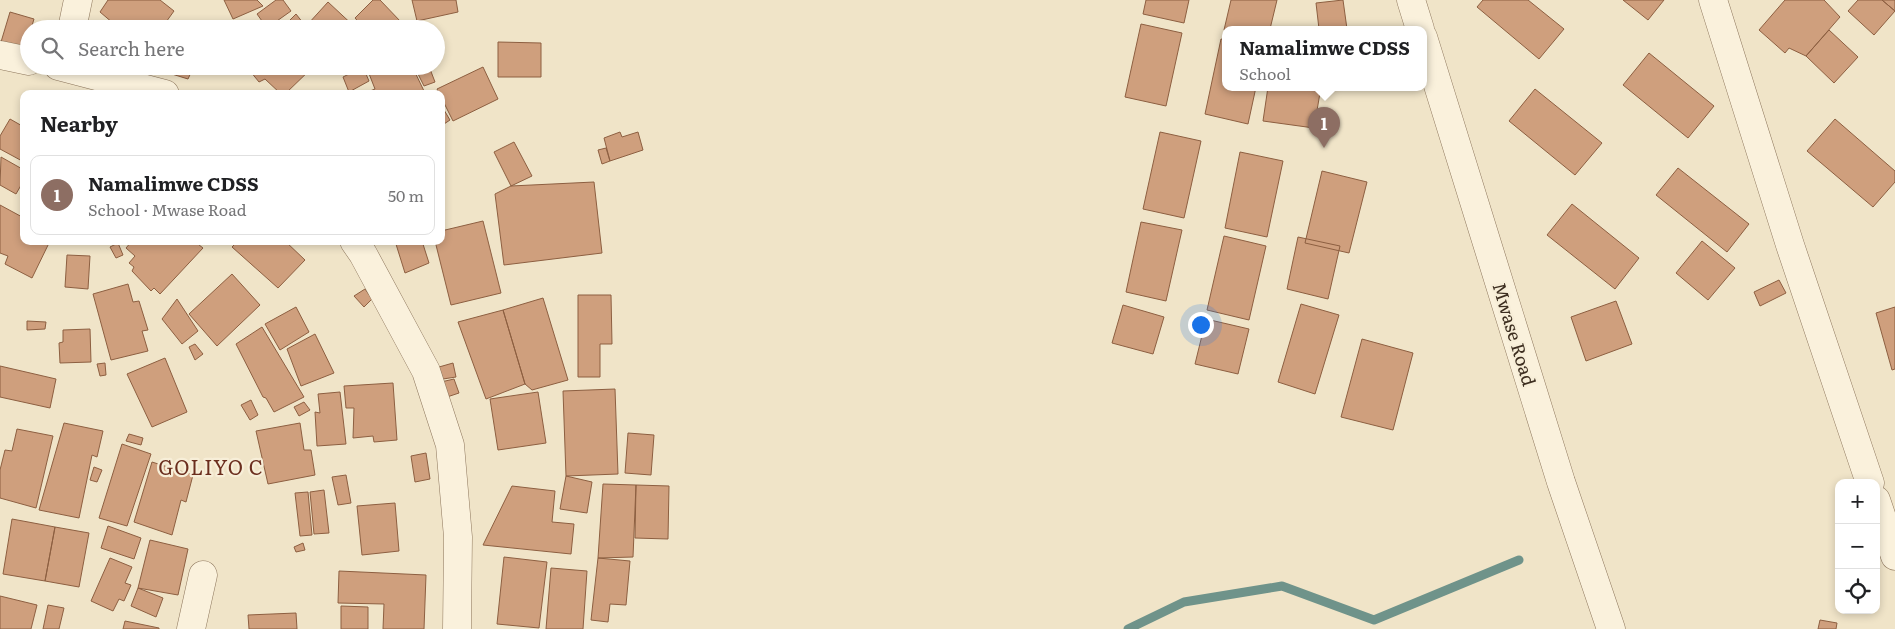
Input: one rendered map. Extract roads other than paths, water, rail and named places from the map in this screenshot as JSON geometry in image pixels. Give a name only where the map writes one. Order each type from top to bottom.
[{"type":"street","points":[[74,20],[78,0]]},
{"type":"street","points":[[1411,0],[1419,26]]},
{"type":"street","points":[[1713,0],[1790,245],[1869,479]]},
{"type":"street","name":"Mwase Road","points":[[1427,50],[1561,482],[1611,629]]},
{"type":"street","points":[[0,55],[20,59]]},
{"type":"street","points":[[93,75],[151,90]]},
{"type":"street","points":[[357,245],[426,371],[450,444],[458,537],[457,629]]},
{"type":"street","points":[[1880,512],[1895,556]]},
{"type":"street","points":[[191,629],[203,575]]},
{"type":"waterway","points":[[1128,629],[1184,602],[1282,586],[1374,620],[1519,560]]},
{"type":"place","name":"Namalimwe CDSS","points":[[1324,148]]},
{"type":"district","name":"GOLIYO C","points":[[211,466]]}]
